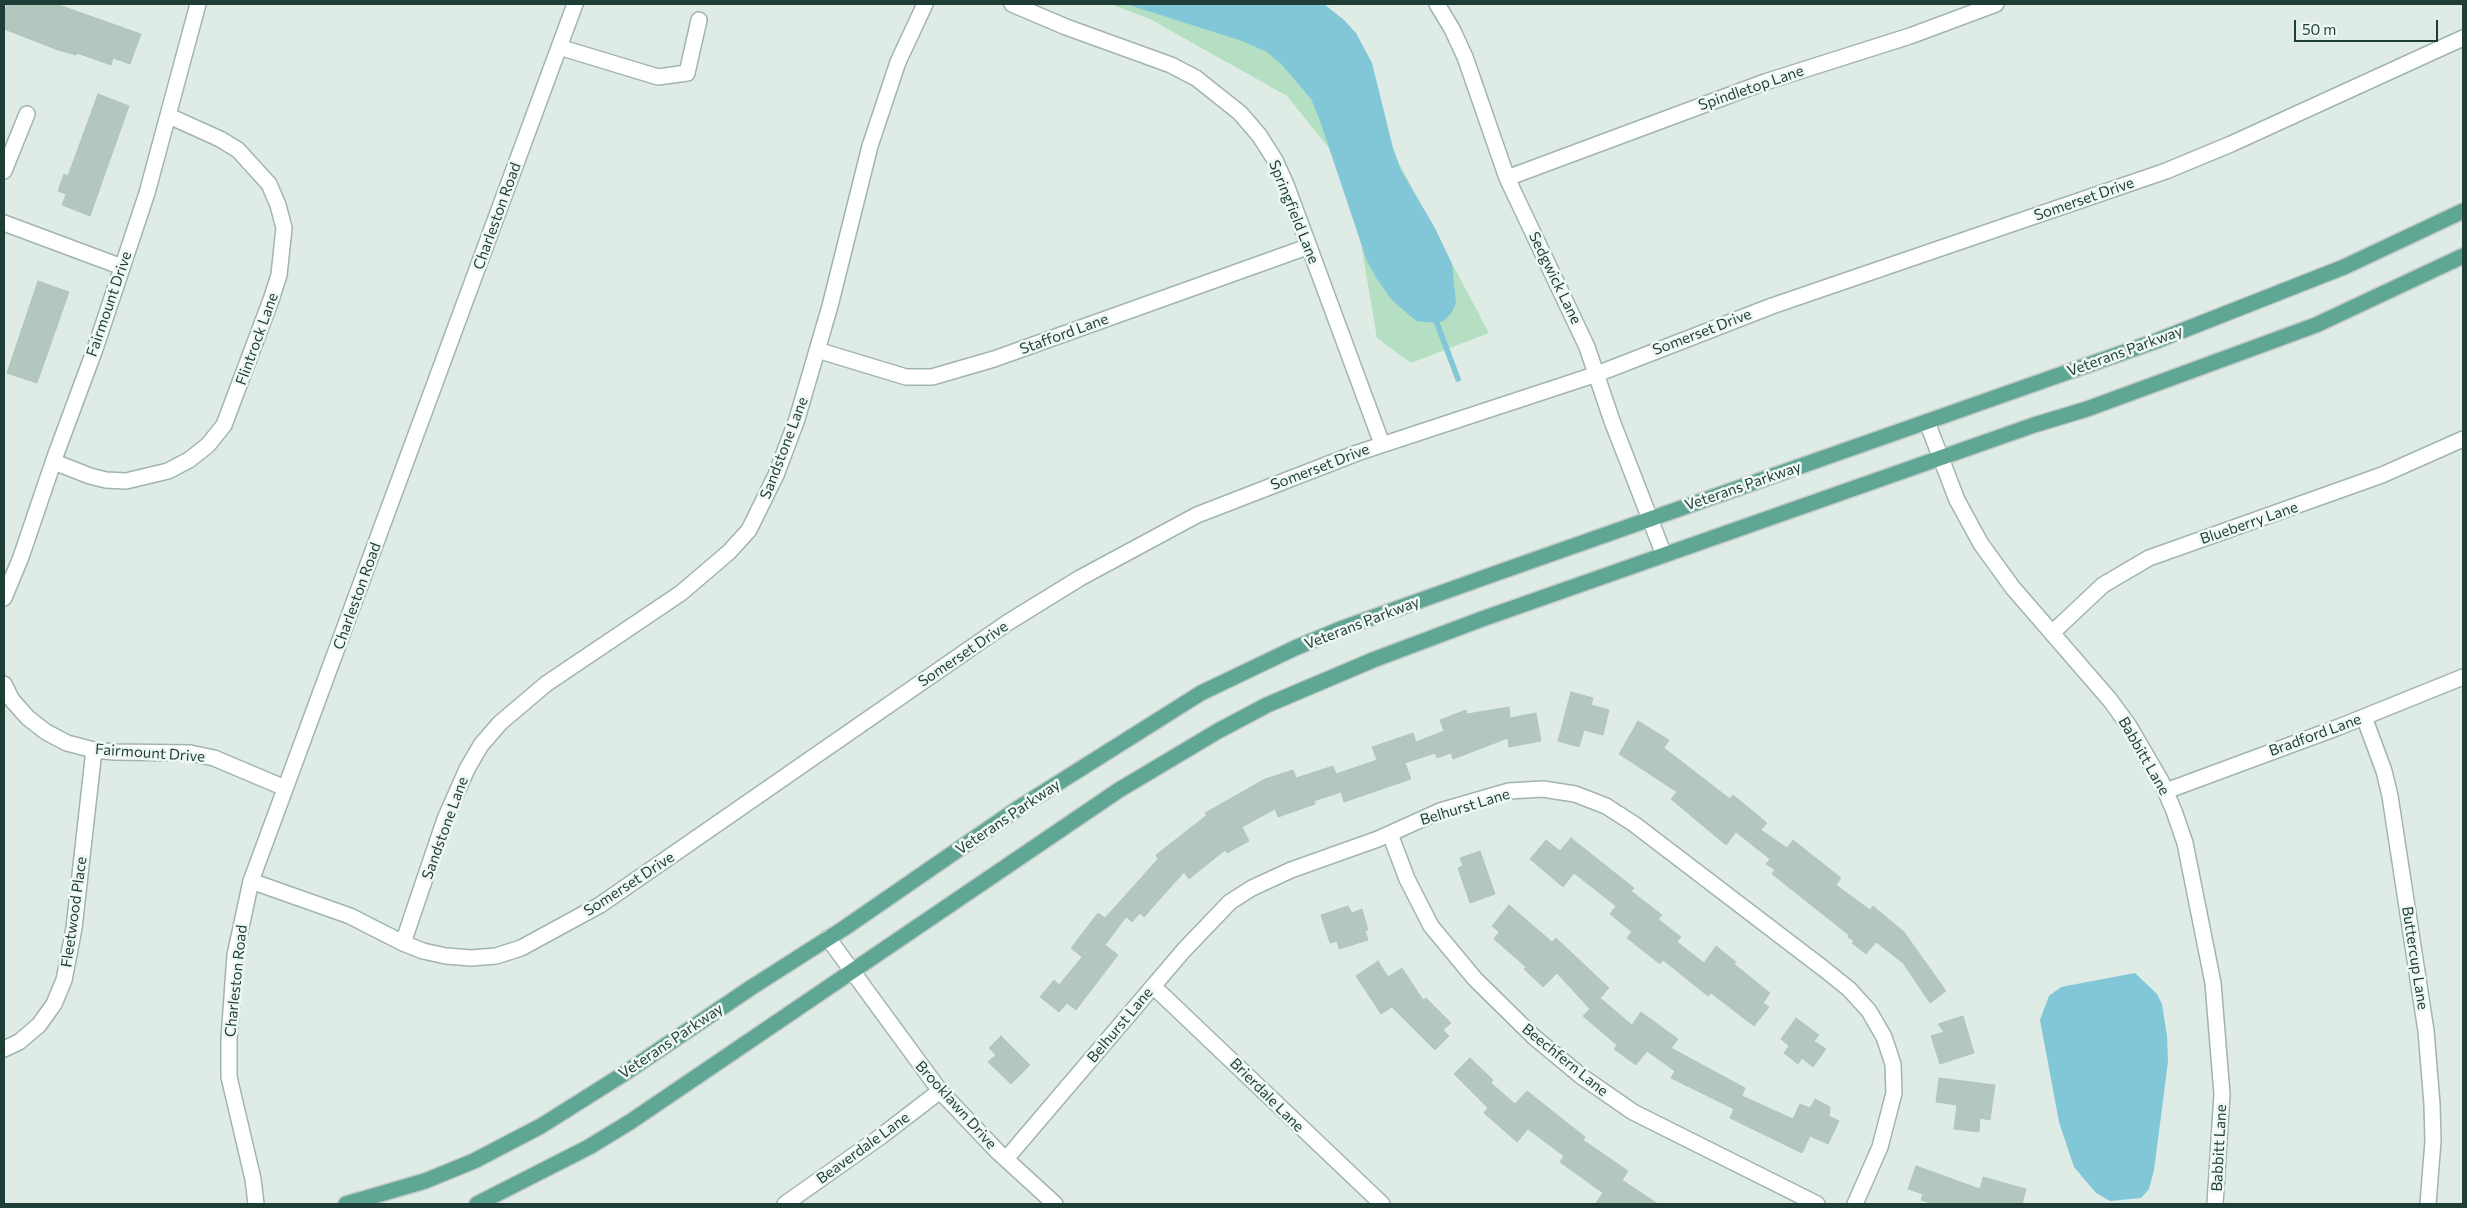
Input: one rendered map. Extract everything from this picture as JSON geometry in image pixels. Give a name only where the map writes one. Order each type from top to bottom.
[{"type":"main road","name":"Veterans Parkway","points":[[346,1204],[434,1178],[474,1162],[541,1126],[622,1075],[752,986],[828,938],[1020,807],[1202,693],[1343,628],[2156,340],[2344,267],[2463,211]]},
{"type":"main road","points":[[477,1204],[552,1167],[622,1127],[1119,790],[1218,731],[1267,705],[1427,638],[2088,409],[2316,325],[2463,256]]},
{"type":"street","name":"Fairmount Drive","points":[[4,598],[21,557],[95,349],[147,193],[198,4]]},
{"type":"street","name":"Charleston Road","points":[[256,1204],[253,1179],[230,1077],[229,1039],[235,955],[251,881],[575,4]]},
{"type":"street","name":"Sandstone Lane","points":[[403,943],[445,819],[467,769],[481,745],[500,722],[521,703],[598,647],[681,593],[729,552],[749,530],[776,475],[798,420],[830,306],[870,146],[898,62],[925,4]]},
{"type":"street","name":"Springfield Lane","points":[[1012,4],[1066,27],[1171,65],[1196,78],[1219,94],[1259,135],[1275,160],[1298,215],[1307,247],[1382,444]]},
{"type":"street","name":"Sedgwick Lane","points":[[1437,4],[1452,28],[1464,57],[1507,178],[1565,297],[1598,374],[1612,421],[1664,555]]},
{"type":"street","name":"Spindletop Lane","points":[[1507,178],[1765,82],[1910,36],[1996,4]]},
{"type":"street","points":[[559,47],[658,77],[687,73],[699,20]]},
{"type":"street","name":"Somerset Drive","points":[[251,881],[350,916],[403,943],[446,956],[471,958],[496,956],[521,948],[607,901],[986,638],[1080,578],[1197,515],[1382,444],[1598,374],[1772,306],[2166,171],[2231,144],[2463,38]]},
{"type":"street","points":[[4,171],[27,114]]},
{"type":"street","name":"Flintrock Lane","points":[[54,462],[90,476],[106,480],[126,481],[168,471],[188,460],[208,445],[224,426],[271,300],[279,275],[284,228],[278,205],[269,184],[238,150],[220,139],[169,116]]},
{"type":"street","points":[[4,223],[122,267]]},
{"type":"street","name":"Stafford Lane","points":[[817,350],[906,377],[932,377],[994,359],[1307,247]]},
{"type":"street","name":"Babbitt Lane","points":[[1927,422],[1957,500],[1981,544],[2013,588],[2110,700],[2129,726],[2166,791],[2185,843],[2213,983],[2222,1094],[2215,1204]]},
{"type":"street","name":"Blueberry Lane","points":[[2052,633],[2103,585],[2149,558],[2382,474],[2463,439]]},
{"type":"street","name":"Bradford Lane","points":[[2166,791],[2364,717],[2463,677]]},
{"type":"street","name":"Fairmount Drive","points":[[4,684],[12,700],[28,718],[46,732],[67,742],[94,750],[190,753],[214,758],[285,788]]},
{"type":"street","name":"Buttercup Lane","points":[[2364,717],[2384,771],[2390,796],[2426,1031],[2433,1123],[2428,1204]]},
{"type":"street","name":"Fleetwood Place","points":[[4,1049],[19,1042],[39,1026],[54,1004],[64,980],[74,928],[94,750]]},
{"type":"street","name":"Belhurst Lane","points":[[1006,1159],[1184,950],[1230,902],[1252,888],[1291,870],[1390,834],[1440,811],[1509,791],[1543,789],[1575,794],[1606,806],[1634,824],[1824,969],[1849,989],[1869,1012],[1884,1037],[1893,1064],[1894,1093],[1888,1121],[1871,1171],[1855,1204]]},
{"type":"street","name":"Beechfern Lane","points":[[1390,834],[1410,887],[1431,926],[1475,979],[1534,1037],[1580,1076],[1633,1112],[1817,1204]]},
{"type":"street","name":"Brooklawn Drive","points":[[828,938],[850,971],[940,1091],[1006,1159],[1055,1204]]},
{"type":"street","name":"Brierdale Lane","points":[[1153,986],[1382,1204]]},
{"type":"street","name":"Beaverdale Lane","points":[[785,1204],[880,1137],[940,1091]]},
{"type":"green space","points":[[1110,4],[1265,4],[1351,73],[1489,333],[1411,363],[1377,338],[1349,173],[1287,96],[1150,19]]},
{"type":"water","points":[[1126,4],[1324,4],[1344,20],[1356,33],[1372,63],[1393,148],[1401,170],[1435,228],[1452,264],[1456,303],[1452,312],[1445,320],[1437,323],[1416,321],[1391,299],[1377,279],[1367,261],[1311,99],[1282,65],[1267,52],[1242,41]]},
{"type":"water","points":[[2135,973],[2157,994],[2162,1004],[2167,1036],[2168,1062],[2154,1170],[2149,1189],[2141,1198],[2110,1201],[2096,1193],[2074,1167],[2059,1122],[2040,1020],[2049,996],[2061,987]]},
{"type":"building","points":[[7,4],[56,4],[141,34],[130,64],[113,58],[111,65],[77,53],[76,55],[58,50],[4,29],[4,14]]},
{"type":"building","points":[[98,94],[129,106],[90,216],[62,205],[66,194],[58,191],[64,174],[68,176]]},
{"type":"building","points":[[38,281],[69,292],[37,383],[7,373]]},
{"type":"building","points":[[1571,692],[1593,698],[1591,705],[1609,710],[1603,735],[1584,730],[1579,747],[1558,741]]},
{"type":"building","points":[[1509,707],[1510,718],[1536,713],[1541,741],[1509,747],[1508,738],[1453,759],[1451,753],[1437,758],[1435,753],[1405,763],[1411,779],[1344,802],[1341,792],[1314,801],[1315,804],[1278,817],[1275,809],[1242,827],[1249,841],[1227,853],[1225,850],[1189,879],[1184,872],[1144,917],[1140,913],[1132,922],[1126,917],[1105,945],[1118,955],[1076,1010],[1067,1003],[1059,1012],[1040,997],[1054,980],[1059,985],[1082,957],[1071,948],[1098,913],[1105,918],[1158,859],[1156,855],[1207,815],[1205,813],[1265,779],[1293,770],[1296,778],[1333,766],[1336,774],[1377,760],[1372,747],[1413,733],[1416,742],[1444,731],[1440,720],[1466,710],[1467,714]]},
{"type":"building","points":[[1638,721],[1669,740],[1664,748],[1730,799],[1733,795],[1767,823],[1761,830],[1787,848],[1793,840],[1841,878],[1836,885],[1870,910],[1873,906],[1904,932],[1946,991],[1930,1003],[1903,963],[1876,942],[1866,954],[1852,943],[1854,941],[1848,937],[1849,935],[1772,874],[1775,870],[1766,864],[1770,859],[1736,832],[1726,845],[1671,799],[1677,792],[1619,754]]},
{"type":"building","points":[[1571,838],[1634,888],[1631,891],[1662,915],[1658,919],[1681,937],[1677,942],[1704,963],[1716,946],[1736,962],[1734,964],[1770,993],[1763,1003],[1769,1007],[1754,1026],[1711,993],[1708,996],[1663,960],[1660,964],[1627,938],[1632,932],[1610,914],[1616,906],[1574,873],[1563,887],[1530,859],[1546,840],[1560,851]]},
{"type":"building","points":[[1480,851],[1495,894],[1470,903],[1458,868],[1463,866],[1460,858]]},
{"type":"building","points":[[1509,905],[1552,942],[1556,938],[1609,988],[1600,998],[1632,1025],[1641,1012],[1678,1039],[1671,1048],[1745,1088],[1742,1096],[1793,1119],[1800,1104],[1810,1108],[1815,1099],[1830,1107],[1829,1116],[1839,1121],[1828,1144],[1810,1136],[1802,1153],[1730,1118],[1734,1109],[1671,1078],[1675,1071],[1647,1051],[1636,1065],[1614,1049],[1617,1045],[1583,1016],[1590,1009],[1557,973],[1543,987],[1524,969],[1526,967],[1494,939],[1499,932],[1492,926]]},
{"type":"building","points":[[1348,906],[1352,913],[1362,909],[1368,930],[1365,931],[1368,940],[1339,949],[1337,941],[1330,943],[1321,915]]},
{"type":"building","points":[[1378,961],[1388,977],[1402,968],[1423,1000],[1426,998],[1451,1023],[1443,1030],[1449,1036],[1435,1050],[1392,1007],[1381,1014],[1356,976]]},
{"type":"building","points":[[1963,1016],[1974,1053],[1940,1064],[1931,1036],[1944,1032],[1938,1024]]},
{"type":"building","points":[[1796,1018],[1819,1035],[1814,1041],[1826,1049],[1813,1067],[1802,1058],[1798,1064],[1784,1053],[1789,1046],[1781,1039]]},
{"type":"building","points":[[1001,1036],[1030,1065],[1011,1084],[988,1062],[996,1055],[989,1048]]},
{"type":"building","points":[[1470,1058],[1493,1080],[1491,1083],[1515,1104],[1527,1091],[1585,1137],[1583,1140],[1628,1171],[1622,1180],[1658,1204],[1595,1204],[1603,1193],[1560,1162],[1564,1156],[1528,1129],[1517,1142],[1484,1113],[1488,1108],[1454,1074]]},
{"type":"building","points":[[1939,1078],[1995,1085],[1990,1120],[1980,1118],[1979,1132],[1954,1129],[1957,1105],[1936,1102]]},
{"type":"building","points":[[1916,1166],[1980,1189],[1983,1177],[2026,1189],[2022,1204],[1934,1204],[1921,1200],[1923,1194],[1908,1189]]},
{"type":"waterway","points":[[1435,318],[1458,379]]}]
